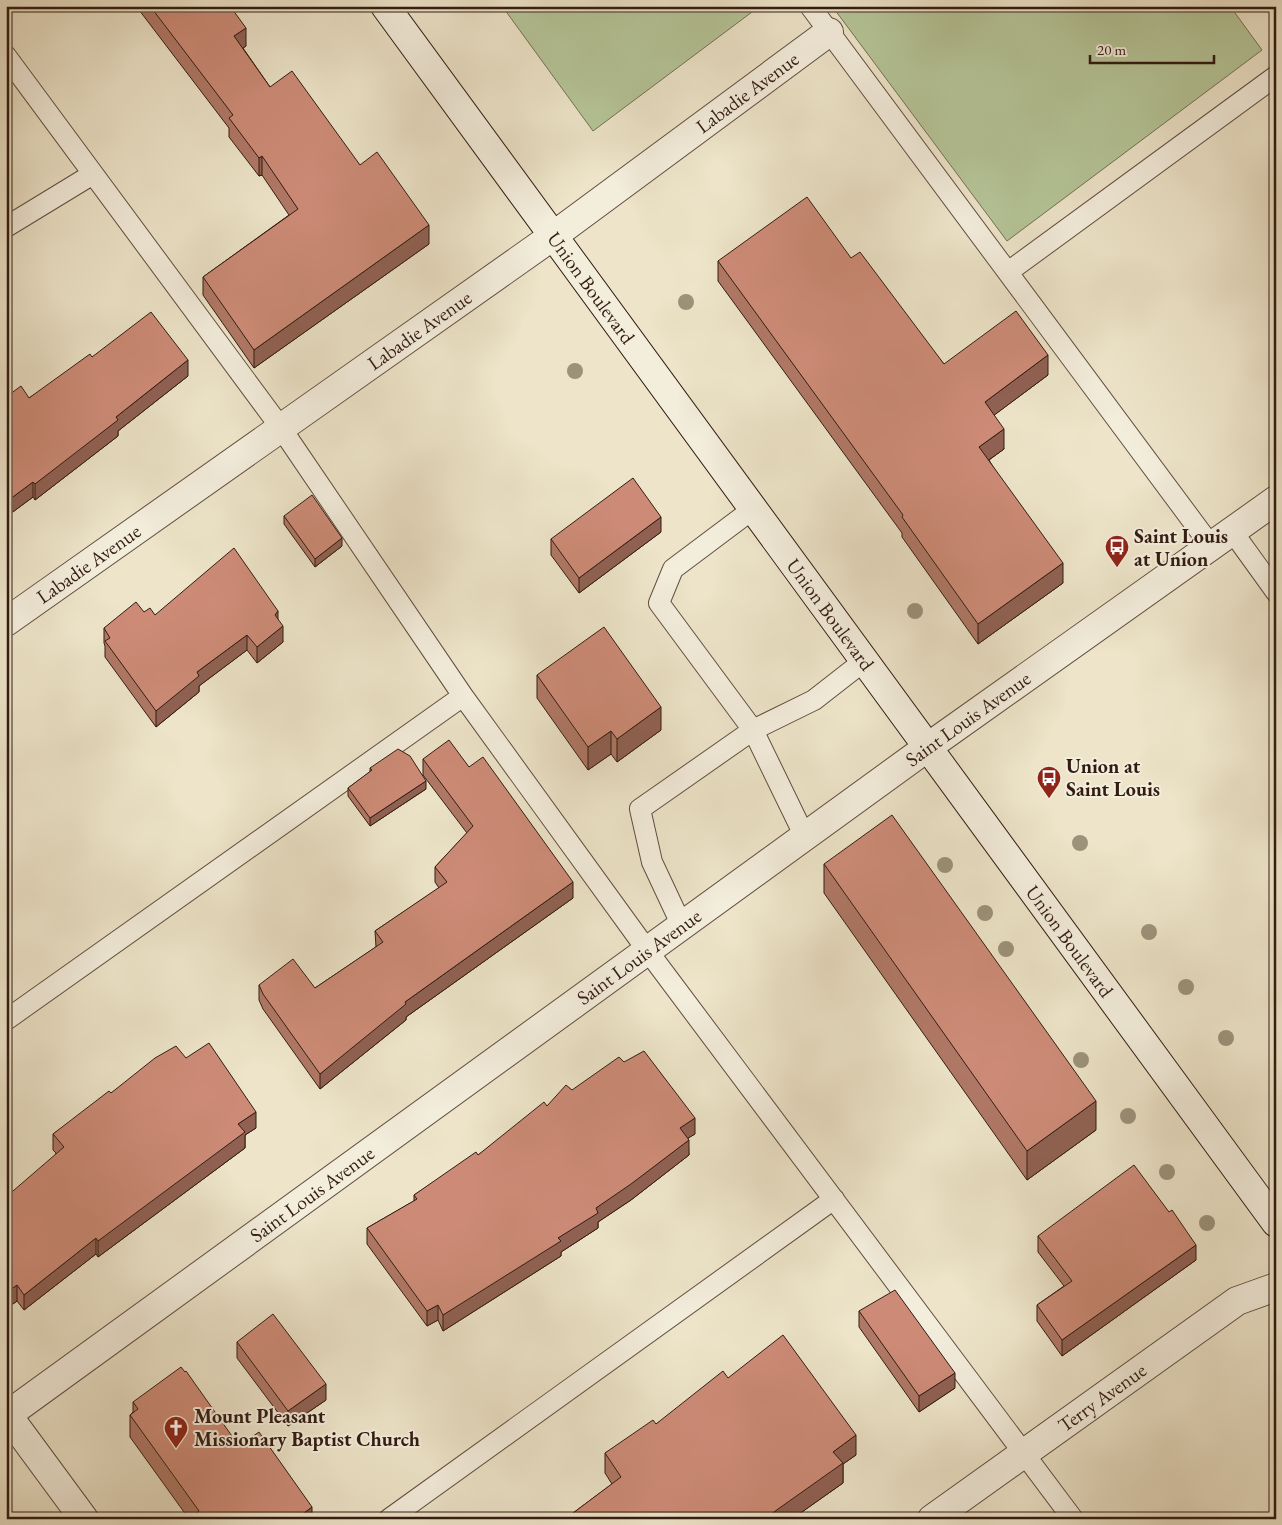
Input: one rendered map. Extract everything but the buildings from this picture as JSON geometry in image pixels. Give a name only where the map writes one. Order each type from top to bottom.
[{"type":"street","name":"Union Boulevard","points":[[385,6],[1276,1223]]},
{"type":"street","name":"Labadie Avenue","points":[[6,622],[553,236],[829,32]]},
{"type":"street","name":"Saint Louis Avenue","points":[[7,1415],[928,747],[1276,500]]},
{"type":"street","name":"Terry Avenue","points":[[932,1519],[1237,1301],[1276,1287]]},
{"type":"street","points":[[7,1415],[84,1519]]},
{"type":"lane","points":[[810,6],[1008,272],[1221,538],[1276,592]]},
{"type":"lane","points":[[6,56],[281,428],[463,696],[647,950],[1073,1519]]},
{"type":"lane","points":[[1008,272],[1276,76]]},
{"type":"lane","points":[[6,227],[93,174]]},
{"type":"lane","points":[[753,509],[673,569],[659,604],[753,730],[805,837]]},
{"type":"lane","points":[[682,926],[652,862],[640,809],[753,730],[814,700],[864,661]]},
{"type":"lane","points":[[6,1020],[463,696]]},
{"type":"lane","points":[[389,1519],[834,1199]]},
{"type":"green space","points":[[502,6],[760,6],[593,131]]},
{"type":"green space","points":[[832,6],[1230,6],[1262,50],[1007,241]]},
{"type":"place","name":"Saint Louis at Union","points":[[1117,568]]},
{"type":"place","name":"Union at Saint Louis","points":[[1049,799]]},
{"type":"place","name":"Mount Pleasant Missionary Baptist Church","points":[[176,1449]]}]
